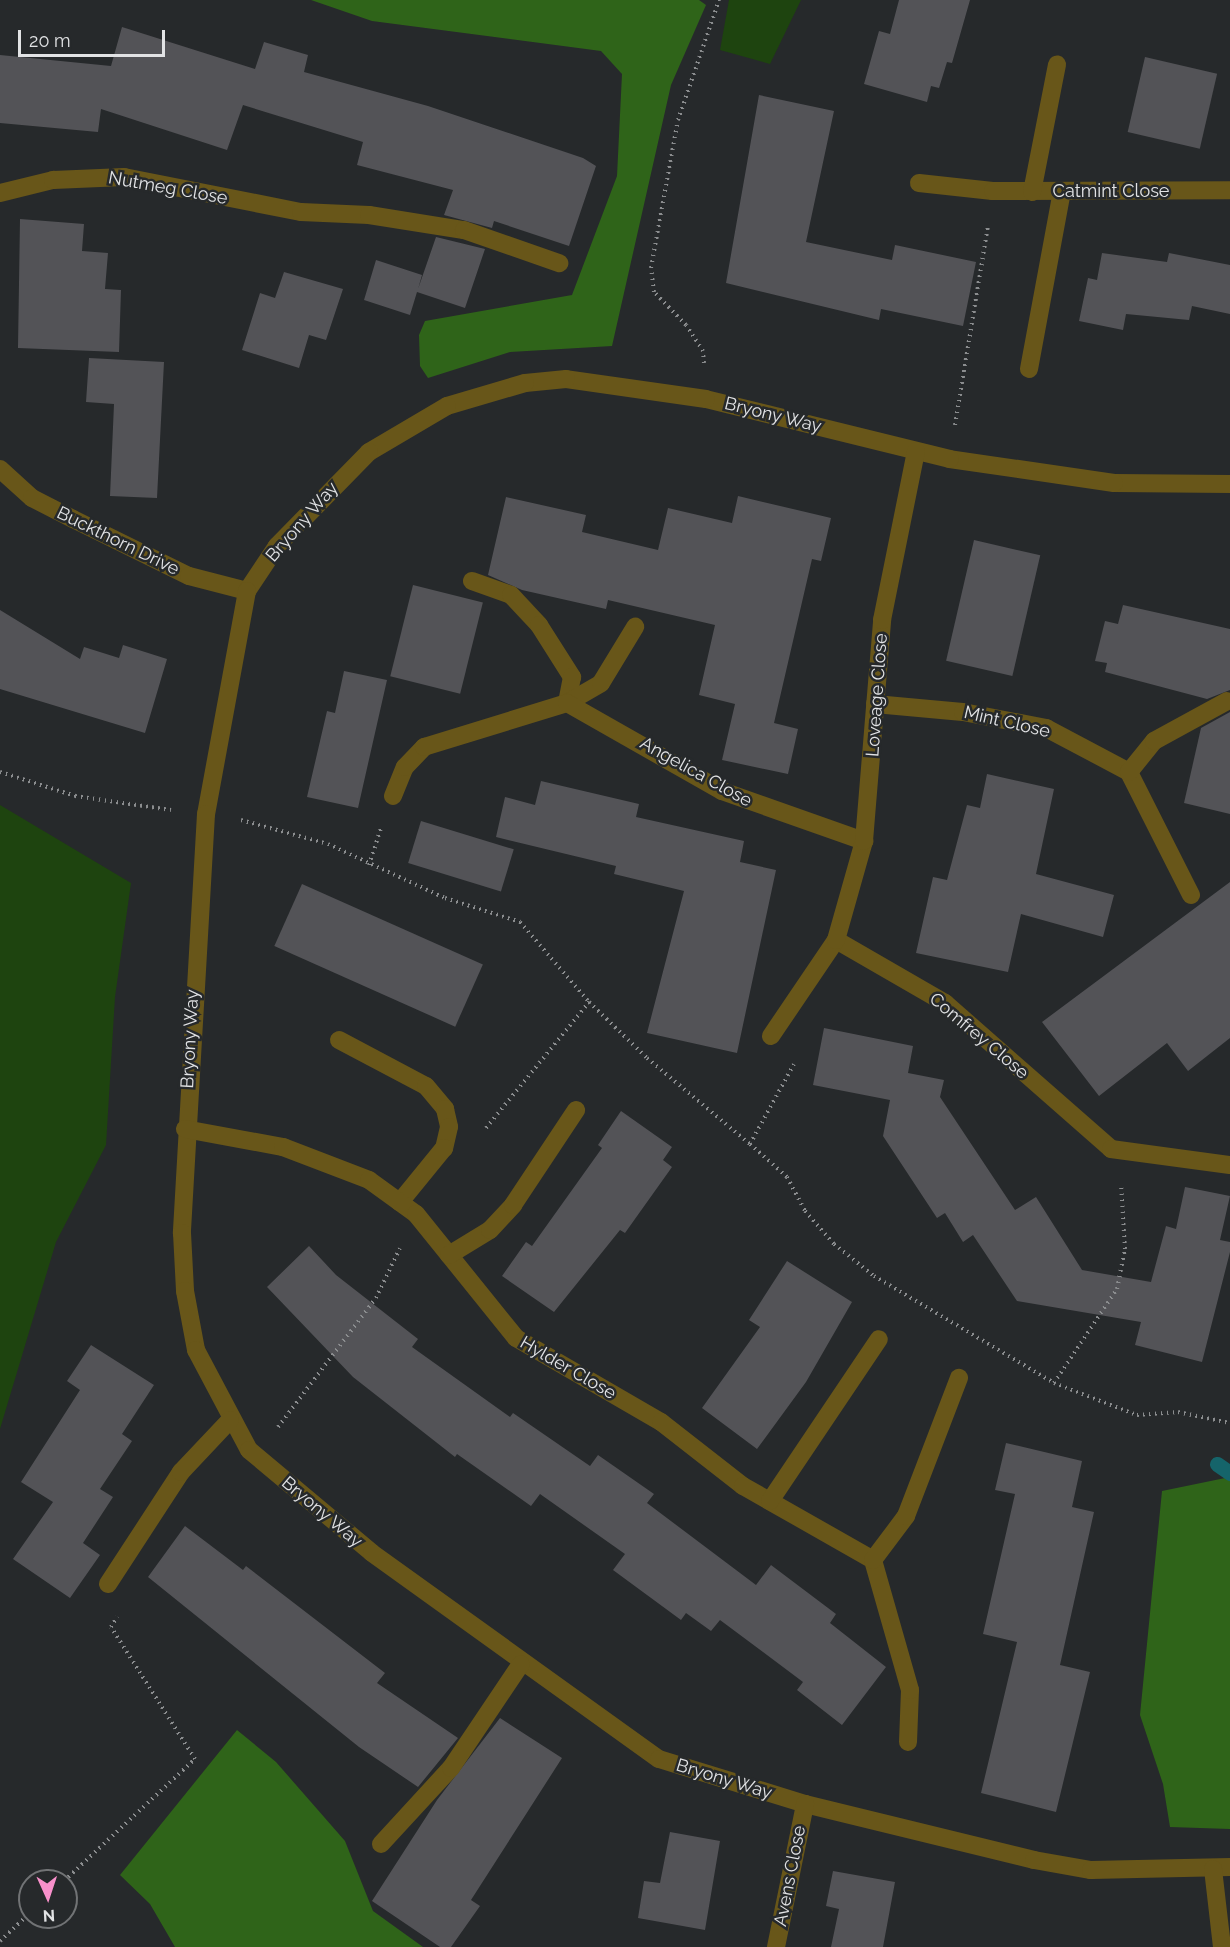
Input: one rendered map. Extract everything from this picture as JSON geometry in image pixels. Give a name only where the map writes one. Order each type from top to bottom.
[{"type":"street","points":[[1032,192],[1057,64]]},
{"type":"street","name":"Nutmeg Close","points":[[0,193],[64,178],[124,177],[301,212],[369,215],[464,230],[559,263]]},
{"type":"street","name":"Catmint Close","points":[[919,183],[993,191],[1032,192],[1230,190]]},
{"type":"street","points":[[1029,369],[1062,191]]},
{"type":"street","name":"Bryony Way","points":[[1222,1868],[1068,1866],[805,1804],[659,1760],[521,1664],[363,1546],[249,1450],[230,1420],[196,1350],[184,1291],[185,1129],[206,814],[247,591],[277,546],[333,484],[369,452],[447,406],[525,383],[566,379],[706,399],[950,459],[1114,483],[1230,484]]},
{"type":"street","name":"Loveage Close","points":[[771,1036],[836,940],[864,842],[875,704],[891,562],[916,451]]},
{"type":"street","name":"Buckthorn Drive","points":[[0,468],[32,498],[84,525],[189,576],[247,591]]},
{"type":"street","points":[[472,581],[511,595],[539,625],[572,677],[567,703]]},
{"type":"street","points":[[393,796],[409,761],[424,747],[567,703],[601,683],[635,627]]},
{"type":"street","points":[[1191,895],[1130,772],[1162,735],[1227,701]]},
{"type":"street","name":"Angelica Close","points":[[567,703],[722,791],[864,842]]},
{"type":"street","name":"Mint Close","points":[[875,704],[963,712],[1046,728],[1130,772]]},
{"type":"street","name":"Comfrey Close","points":[[836,940],[945,1003],[1111,1149]]},
{"type":"street","points":[[339,1040],[426,1086],[445,1109],[449,1127],[444,1148],[400,1202]]},
{"type":"street","points":[[449,1255],[490,1230],[513,1205],[576,1110]]},
{"type":"street","name":"Hylder Close","points":[[185,1129],[283,1147],[369,1180],[400,1202],[449,1255],[516,1338],[661,1422],[770,1502],[873,1560]]},
{"type":"street","points":[[1111,1149],[1230,1166]]},
{"type":"street","points":[[770,1502],[879,1339]]},
{"type":"street","points":[[908,1742],[910,1690],[873,1560],[906,1516],[959,1378]]},
{"type":"street","points":[[108,1584],[181,1472],[230,1420]]},
{"type":"street","points":[[381,1844],[451,1768],[521,1664]]},
{"type":"street","name":"Avens Close","points":[[776,1947],[805,1804]]},
{"type":"street","points":[[1222,1868],[1222,1947]]},
{"type":"path","points":[[706,399],[704,351],[654,292],[651,268],[678,120],[719,0]]},
{"type":"path","points":[[950,459],[993,191]]},
{"type":"path","points":[[0,772],[75,796],[206,814],[272,826],[328,844],[445,898],[520,922],[589,1002],[647,1058],[787,1177],[805,1211],[834,1244],[874,1276],[1054,1383],[1137,1415],[1178,1412],[1230,1424]]},
{"type":"path","points":[[479,1136],[589,1002]]},
{"type":"path","points":[[750,1144],[795,1061]]},
{"type":"path","points":[[1054,1383],[1117,1289],[1125,1249],[1124,1197],[1111,1149]]},
{"type":"path","points":[[77,1869],[195,1759],[111,1627]]},
{"type":"path","points":[[0,1941],[18,1924]]},
{"type":"green space","points":[[311,0],[699,0],[706,5],[671,85],[612,346],[510,352],[428,378],[420,366],[419,335],[425,321],[572,295],[617,176],[622,74],[601,51],[372,21]]},
{"type":"green space","points":[[729,0],[801,0],[770,64],[720,50]]},
{"type":"green space","points":[[0,805],[131,883],[115,997],[106,1145],[56,1242],[0,1429]]},
{"type":"green space","points":[[1230,1477],[1230,1829],[1170,1827],[1163,1784],[1140,1715],[1162,1491]]},
{"type":"green space","points":[[237,1730],[276,1762],[345,1841],[373,1911],[423,1947],[175,1947],[150,1904],[120,1875]]},
{"type":"building","points":[[899,0],[970,0],[952,63],[947,62],[939,88],[931,86],[927,102],[864,84],[879,31],[890,34]]},
{"type":"building","points":[[122,27],[255,69],[264,42],[308,55],[304,72],[428,106],[583,158],[596,166],[569,246],[494,221],[492,228],[444,215],[453,190],[357,165],[363,142],[243,105],[227,150],[101,109],[98,132],[0,123],[0,55],[111,66]]},
{"type":"building","points":[[1145,57],[1217,74],[1200,149],[1128,132]]},
{"type":"building","points":[[759,95],[834,111],[806,242],[892,260],[895,245],[976,262],[963,326],[881,309],[879,320],[726,283]]},
{"type":"building","points":[[20,219],[84,224],[82,251],[108,253],[105,289],[121,290],[119,352],[18,348]]},
{"type":"building","points":[[436,237],[485,249],[465,308],[417,292],[410,315],[364,300],[376,260],[422,275],[418,289]]},
{"type":"building","points":[[1102,253],[1167,262],[1169,253],[1230,265],[1230,314],[1192,306],[1189,320],[1126,314],[1123,330],[1079,321],[1088,278],[1097,280]]},
{"type":"building","points":[[284,272],[343,289],[326,340],[309,335],[299,368],[242,350],[260,293],[275,298]]},
{"type":"building","points":[[89,358],[164,362],[157,498],[110,496],[114,404],[86,402]]},
{"type":"building","points":[[738,496],[831,518],[821,561],[812,559],[774,723],[798,729],[788,774],[722,760],[735,704],[699,695],[715,625],[608,600],[606,609],[522,590],[488,575],[506,497],[586,515],[582,532],[658,550],[668,508],[732,523]]},
{"type":"building","points":[[974,540],[1040,555],[1012,676],[946,661]]},
{"type":"building","points":[[413,585],[483,602],[460,694],[390,676]]},
{"type":"building","points":[[1123,605],[1230,629],[1230,690],[1207,699],[1105,672],[1107,663],[1095,661],[1105,621],[1118,624]]},
{"type":"building","points":[[0,610],[80,659],[84,647],[119,658],[123,645],[167,659],[145,733],[0,689]]},
{"type":"building","points":[[344,671],[387,680],[358,808],[307,797],[327,711],[335,713]]},
{"type":"building","points":[[1230,712],[1230,814],[1184,803],[1201,728]]},
{"type":"building","points":[[987,774],[1054,789],[1036,874],[1114,895],[1103,937],[1021,914],[1008,972],[916,953],[933,877],[947,880],[967,805],[980,808]]},
{"type":"building","points":[[541,781],[639,804],[636,817],[744,841],[740,862],[776,870],[737,1053],[647,1033],[684,891],[614,874],[616,866],[496,837],[505,797],[535,805]]},
{"type":"building","points":[[421,821],[514,849],[501,891],[408,863]]},
{"type":"building","points":[[1230,882],[1230,1038],[1188,1071],[1167,1043],[1099,1096],[1042,1022]]},
{"type":"building","points":[[302,884],[483,965],[455,1027],[274,946]]},
{"type":"building","points":[[824,1028],[913,1046],[908,1073],[944,1080],[940,1097],[1015,1210],[1036,1197],[1082,1270],[1151,1282],[1166,1226],[1176,1229],[1185,1187],[1230,1196],[1220,1240],[1230,1242],[1230,1252],[1202,1362],[1135,1345],[1141,1322],[1017,1301],[973,1235],[963,1242],[945,1213],[937,1218],[883,1136],[890,1100],[813,1085]]},
{"type":"building","points":[[621,1111],[672,1147],[663,1160],[672,1167],[625,1233],[620,1230],[554,1312],[502,1276],[526,1242],[532,1246],[602,1148],[598,1145]]},
{"type":"building","points":[[309,1246],[336,1275],[418,1339],[412,1347],[510,1417],[513,1413],[590,1466],[598,1455],[654,1494],[647,1503],[756,1585],[771,1565],[836,1614],[830,1623],[886,1667],[842,1725],[797,1690],[803,1682],[720,1620],[711,1631],[686,1613],[681,1620],[613,1570],[625,1554],[540,1494],[531,1506],[457,1454],[455,1457],[353,1377],[267,1287]]},
{"type":"building","points":[[787,1261],[852,1302],[806,1382],[757,1449],[702,1408],[760,1327],[749,1320]]},
{"type":"building","points":[[91,1345],[154,1385],[122,1434],[132,1441],[100,1489],[113,1497],[83,1543],[100,1555],[70,1598],[13,1559],[53,1502],[21,1482],[80,1390],[67,1381]]},
{"type":"building","points":[[1006,1443],[1082,1461],[1072,1507],[1094,1512],[1060,1665],[1090,1672],[1056,1812],[981,1793],[1017,1642],[983,1634],[1015,1494],[995,1490]]},
{"type":"building","points":[[185,1526],[243,1570],[246,1566],[385,1673],[377,1683],[458,1738],[418,1787],[359,1747],[148,1577]]},
{"type":"building","points":[[500,1718],[562,1758],[471,1900],[480,1906],[451,1947],[440,1947],[372,1901],[437,1800]]},
{"type":"building","points":[[670,1832],[720,1841],[705,1930],[638,1918],[644,1881],[660,1883]]},
{"type":"building","points":[[833,1871],[895,1882],[883,1947],[831,1947],[839,1909],[826,1906]]},
{"type":"waterway","points":[[1217,1464],[1230,1473]]}]
